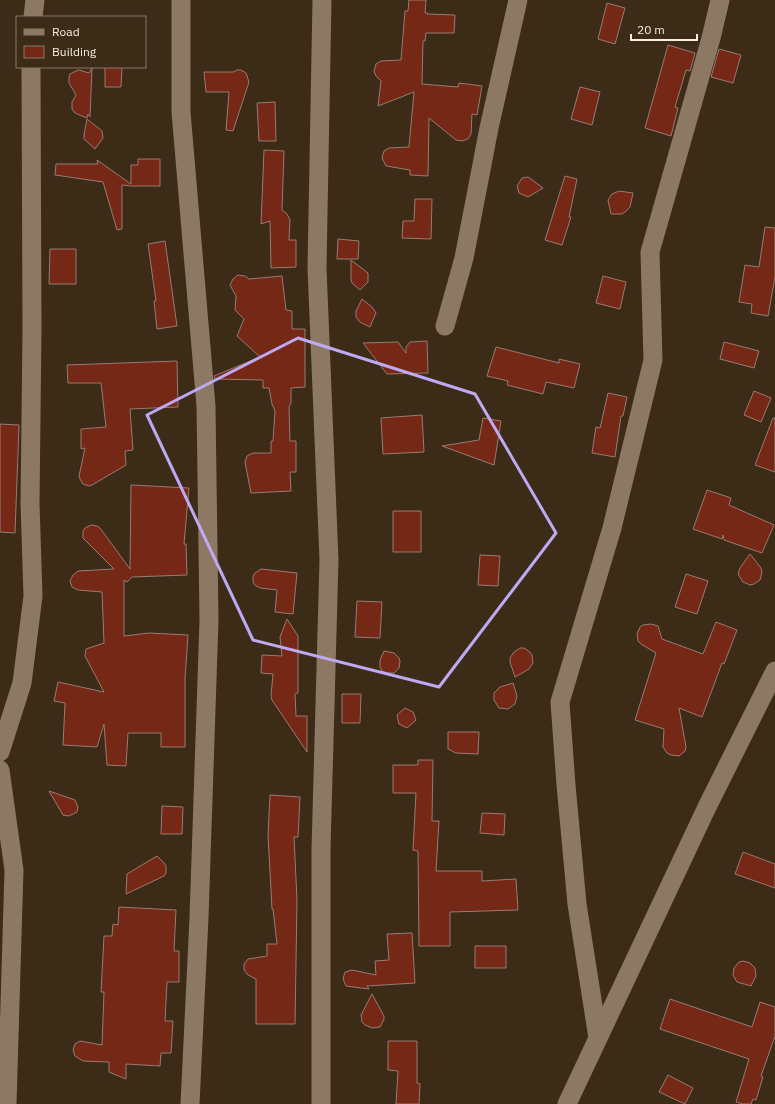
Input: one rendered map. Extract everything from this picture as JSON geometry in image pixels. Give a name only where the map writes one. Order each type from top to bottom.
[{"type":"street","points":[[32,16],[35,0]]},
{"type":"street","points":[[181,0],[181,112],[206,406],[209,620],[199,918],[190,1104]]},
{"type":"street","points":[[321,1104],[321,848],[329,560],[317,268],[322,0]]},
{"type":"street","points":[[445,326],[464,258],[489,128],[518,0]]},
{"type":"street","points":[[598,1038],[577,904],[560,702],[612,528],[653,360],[650,252],[720,0]]},
{"type":"street","points":[[0,752],[22,683],[33,596],[30,503],[32,338],[31,68]]},
{"type":"street","points":[[567,1104],[707,807],[775,671]]},
{"type":"street","points":[[0,770],[14,870],[7,1104]]},
{"type":"highlighted area","points":[[298,338],[475,394],[556,533],[439,687],[253,640],[147,415]]},
{"type":"building","points":[[409,0],[426,0],[425,13],[428,13],[427,14],[455,15],[454,33],[426,33],[425,41],[423,41],[422,84],[458,87],[459,83],[482,86],[477,115],[472,114],[471,134],[468,139],[462,141],[456,140],[429,118],[428,176],[410,175],[410,170],[386,166],[382,158],[384,151],[389,148],[409,147],[414,92],[378,106],[381,81],[376,76],[374,71],[376,64],[381,61],[401,60],[405,11],[408,11]]},
{"type":"building","points":[[607,3],[625,8],[615,44],[598,39]]},
{"type":"building","points":[[668,45],[695,53],[690,71],[686,70],[675,107],[678,108],[671,136],[645,128]]},
{"type":"building","points":[[719,49],[741,55],[733,83],[711,77]]},
{"type":"building","points":[[92,68],[90,117],[88,114],[87,118],[75,113],[72,109],[72,102],[76,95],[69,83],[69,77],[70,74],[79,70],[89,73]]},
{"type":"building","points":[[105,68],[122,68],[121,87],[105,87]]},
{"type":"building","points":[[241,70],[246,73],[249,82],[233,131],[226,130],[229,92],[206,92],[204,72],[233,72]]},
{"type":"building","points":[[580,87],[600,92],[592,125],[571,119]]},
{"type":"building","points":[[275,102],[276,141],[259,141],[257,103]]},
{"type":"building","points":[[87,119],[102,131],[103,138],[95,149],[84,139]]},
{"type":"building","points":[[264,150],[284,151],[282,210],[287,214],[290,220],[289,240],[296,240],[296,267],[271,268],[270,221],[261,224]]},
{"type":"building","points":[[138,159],[160,159],[160,186],[122,185],[122,229],[117,230],[103,182],[55,175],[56,164],[98,164],[97,160],[131,184],[131,165],[138,165]]},
{"type":"building","points":[[565,176],[577,179],[569,217],[571,217],[562,245],[545,240]]},
{"type":"building","points":[[528,177],[543,188],[528,197],[519,193],[517,186],[522,178]]},
{"type":"building","points":[[619,191],[633,193],[630,207],[622,214],[611,214],[608,200],[612,194]]},
{"type":"building","points":[[415,199],[432,199],[431,239],[402,238],[403,221],[414,221]]},
{"type":"building","points":[[765,227],[775,228],[775,277],[768,316],[751,313],[752,304],[739,302],[745,265],[759,267]]},
{"type":"building","points":[[338,239],[359,241],[358,259],[337,259]]},
{"type":"building","points":[[165,241],[177,326],[157,329],[154,301],[156,301],[148,244]]},
{"type":"building","points":[[50,249],[76,249],[76,284],[49,284]]},
{"type":"building","points":[[351,260],[368,273],[368,282],[360,290],[352,283],[351,280]]},
{"type":"building","points":[[238,275],[245,276],[249,279],[282,276],[286,310],[292,311],[292,329],[305,329],[305,387],[291,388],[291,403],[289,407],[290,441],[296,441],[296,472],[290,472],[291,491],[251,493],[245,462],[247,456],[253,453],[271,453],[275,411],[269,388],[263,388],[263,380],[215,379],[214,376],[260,357],[237,336],[244,319],[235,310],[236,296],[230,285],[233,279]]},
{"type":"building","points":[[603,276],[626,282],[620,309],[596,303]]},
{"type":"building","points":[[362,299],[372,307],[376,313],[370,327],[360,322],[356,317],[356,311]]},
{"type":"building","points":[[427,341],[428,373],[387,374],[363,343],[398,342],[406,353],[406,347],[410,342]]},
{"type":"building","points":[[724,342],[759,351],[754,368],[720,359]]},
{"type":"building","points":[[496,347],[559,363],[559,359],[580,364],[574,388],[546,382],[543,394],[507,385],[508,381],[487,376]]},
{"type":"building","points":[[177,361],[178,407],[130,409],[133,450],[125,451],[126,465],[92,485],[89,486],[83,484],[79,476],[85,448],[81,449],[81,429],[106,427],[101,383],[68,383],[67,365]]},
{"type":"building","points":[[754,391],[771,398],[761,422],[744,415]]},
{"type":"building","points":[[608,393],[627,397],[623,416],[621,416],[615,457],[592,453],[596,427],[600,428]]},
{"type":"building","points":[[422,415],[424,452],[383,454],[381,418]]},
{"type":"building","points":[[483,418],[501,421],[494,465],[442,446],[479,440]]},
{"type":"building","points":[[773,418],[775,418],[775,472],[755,465]]},
{"type":"building","points":[[0,424],[19,425],[15,533],[0,532]]},
{"type":"building","points":[[131,485],[189,488],[184,544],[186,544],[187,575],[132,577],[127,582],[124,580],[124,636],[149,633],[188,635],[185,679],[185,747],[161,747],[161,733],[128,733],[126,766],[107,765],[104,724],[97,747],[63,745],[65,703],[54,701],[58,682],[104,692],[85,656],[86,649],[104,643],[102,592],[78,590],[72,587],[70,581],[73,575],[78,571],[114,569],[83,538],[83,531],[91,525],[100,528],[130,569]]},
{"type":"building","points":[[707,490],[731,498],[729,505],[774,525],[762,553],[724,540],[723,535],[722,539],[693,529]]},
{"type":"building","points":[[393,511],[421,511],[421,552],[393,552]]},
{"type":"building","points":[[750,554],[761,568],[762,572],[760,580],[750,585],[743,582],[738,574],[740,568]]},
{"type":"building","points":[[480,555],[500,556],[498,586],[478,585]]},
{"type":"building","points":[[261,569],[297,573],[293,614],[275,612],[277,590],[260,588],[255,585],[253,582],[253,576]]},
{"type":"building","points":[[686,574],[708,581],[697,614],[675,607]]},
{"type":"building","points":[[357,601],[382,602],[380,638],[355,637]]},
{"type":"building","points":[[287,619],[298,636],[298,693],[295,694],[296,716],[307,716],[307,752],[272,700],[273,674],[261,673],[262,655],[282,656],[280,637]]},
{"type":"building","points":[[716,622],[737,630],[724,664],[722,663],[702,717],[679,708],[686,747],[685,751],[679,756],[671,755],[667,753],[663,747],[664,729],[635,720],[656,653],[638,641],[637,634],[640,627],[643,625],[651,624],[658,626],[662,639],[703,654]]},
{"type":"building","points":[[520,648],[524,648],[530,652],[533,663],[529,669],[515,677],[510,658],[514,652]]},
{"type":"building","points":[[384,651],[394,653],[399,658],[399,668],[394,673],[382,671],[380,667],[380,660]]},
{"type":"building","points":[[513,683],[517,696],[515,704],[508,709],[499,708],[494,700],[494,693],[500,687]]},
{"type":"building","points":[[342,694],[361,694],[360,723],[342,723]]},
{"type":"building","points":[[405,708],[413,712],[416,720],[407,728],[399,724],[397,715]]},
{"type":"building","points":[[448,732],[479,732],[478,754],[456,753],[448,749]]},
{"type":"building","points":[[418,760],[433,760],[432,821],[439,821],[436,871],[482,871],[482,881],[516,879],[518,910],[450,912],[450,946],[419,946],[418,851],[413,850],[416,793],[393,793],[393,765],[418,765]]},
{"type":"building","points":[[49,791],[75,800],[78,807],[77,812],[69,816],[63,815]]},
{"type":"building","points":[[270,795],[300,797],[298,837],[294,837],[297,900],[295,1024],[256,1024],[256,979],[248,975],[244,970],[244,964],[248,959],[267,956],[267,944],[277,944],[272,909],[268,835]]},
{"type":"building","points":[[162,806],[183,807],[182,834],[161,834]]},
{"type":"building","points":[[482,813],[505,814],[504,835],[480,833]]},
{"type":"building","points":[[743,852],[775,864],[775,888],[735,874]]},
{"type":"building","points":[[157,856],[166,866],[166,873],[164,876],[126,894],[127,874]]},
{"type":"building","points":[[119,907],[176,910],[174,951],[179,951],[179,982],[167,982],[165,1021],[173,1021],[171,1053],[161,1053],[160,1066],[126,1064],[126,1079],[109,1072],[109,1062],[83,1061],[75,1056],[73,1050],[75,1044],[80,1041],[102,1045],[104,992],[101,992],[104,936],[112,936],[113,924],[118,925]]},
{"type":"building","points":[[412,933],[415,983],[367,986],[369,989],[346,986],[343,979],[345,972],[352,970],[376,975],[375,961],[389,960],[387,934]]},
{"type":"building","points":[[475,946],[506,946],[506,968],[475,968]]},
{"type":"building","points":[[743,961],[750,963],[755,968],[756,976],[751,986],[737,982],[733,975],[734,968],[739,962]]},
{"type":"building","points":[[372,994],[384,1016],[384,1019],[380,1027],[372,1028],[362,1022],[361,1015]]},
{"type":"building","points":[[670,999],[752,1027],[760,1002],[775,1007],[775,1036],[761,1076],[763,1077],[756,1100],[753,1099],[751,1104],[736,1102],[749,1059],[660,1029]]},
{"type":"building","points":[[388,1041],[417,1041],[417,1083],[420,1084],[419,1104],[396,1104],[398,1071],[388,1070]]},
{"type":"building","points":[[668,1075],[693,1088],[685,1104],[659,1092]]}]
